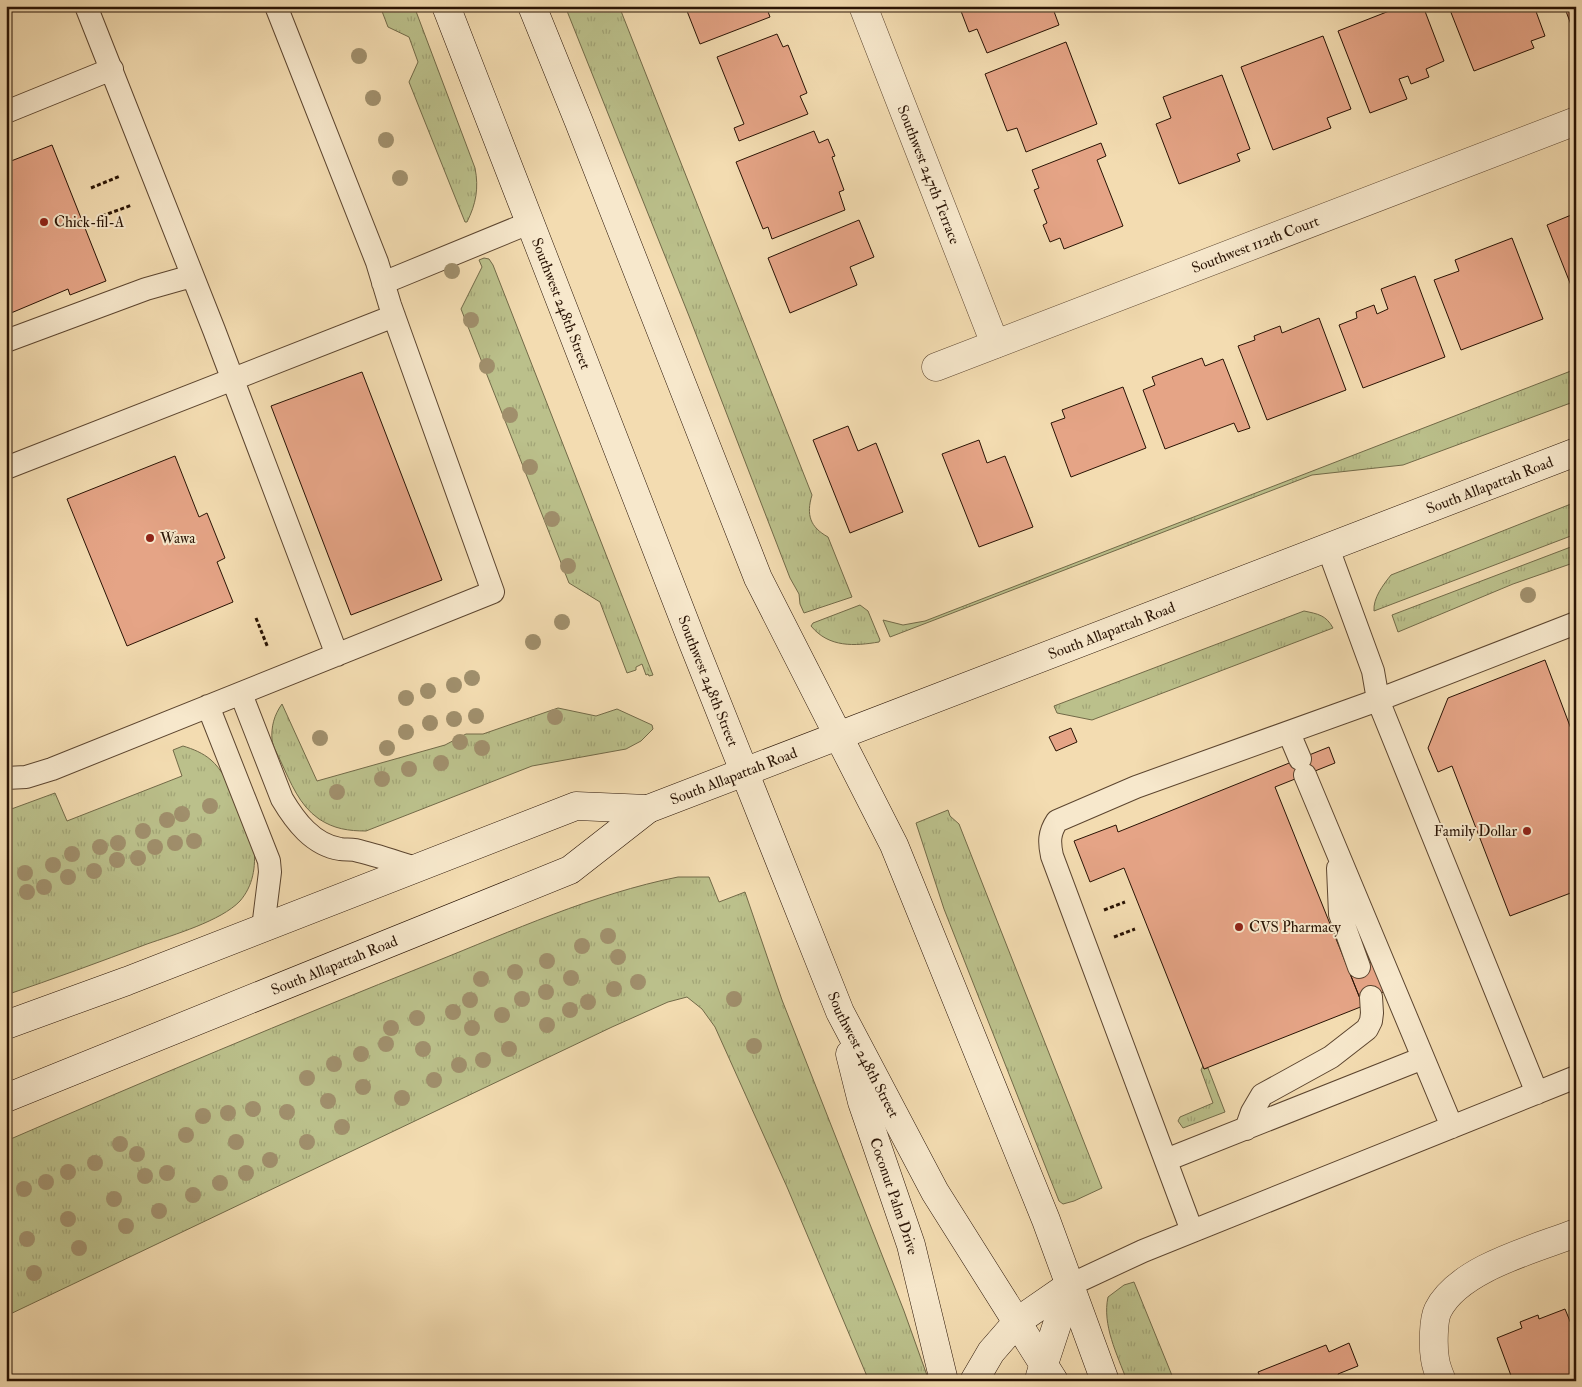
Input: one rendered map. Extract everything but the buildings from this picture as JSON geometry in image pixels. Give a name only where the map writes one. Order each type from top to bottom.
[{"type":"street","name":"Southwest 248th Street","points":[[446,6],[529,223],[840,1012],[935,1192],[1018,1321],[1046,1375]]},
{"type":"street","points":[[532,6],[758,578],[894,845],[1046,1220],[1105,1381]]},
{"type":"street","name":"Southwest 247th Terrace","points":[[863,6],[996,344]]},
{"type":"street","name":"Southwest 112th Court","points":[[936,366],[1576,121]]},
{"type":"street","name":"South Allapattah Road","points":[[6,1098],[570,870],[648,809],[1576,452]]},
{"type":"street","name":"South Allapattah Road","points":[[6,1025],[127,981],[576,806],[648,809]]},
{"type":"street","name":"Coconut Palm Drive","points":[[840,1012],[862,1102],[911,1245],[944,1381]]},
{"type":"street","points":[[1442,1381],[1435,1360],[1434,1335],[1437,1311],[1449,1294],[1462,1281],[1489,1266],[1576,1233]]},
{"type":"street","points":[[974,1381],[991,1352],[1018,1321],[1070,1285]]},
{"type":"street","points":[[1046,1375],[1070,1285]]},
{"type":"lane","points":[[86,6],[233,379],[337,655]]},
{"type":"lane","points":[[6,778],[26,776],[52,769],[493,592],[394,316],[377,262],[276,6]]},
{"type":"lane","points":[[6,112],[112,70]]},
{"type":"lane","points":[[383,283],[529,223]]},
{"type":"lane","points":[[6,341],[146,289],[192,276]]},
{"type":"lane","points":[[6,468],[394,316]]},
{"type":"lane","points":[[1328,548],[1373,671],[1378,700],[1536,1093]]},
{"type":"lane","points":[[1192,1231],[1052,856],[1050,837],[1057,821],[1136,787],[1378,700],[1576,623]]},
{"type":"lane","points":[[240,694],[282,799],[292,815],[305,830],[324,844],[339,849],[353,850],[416,868]]},
{"type":"lane","points":[[208,706],[269,861],[270,872],[263,928]]},
{"type":"lane","points":[[1289,733],[1452,1127]]},
{"type":"lane","points":[[1338,855],[1340,914],[1359,967]]},
{"type":"lane","points":[[1246,1129],[1252,1112],[1262,1095],[1331,1057],[1367,1029],[1372,1013],[1371,997]]},
{"type":"lane","points":[[1166,1160],[1424,1058]]},
{"type":"lane","points":[[1070,1285],[1192,1231],[1576,1077]]},
{"type":"path","points":[[91,188],[123,175]]},
{"type":"path","points":[[102,216],[134,204]]},
{"type":"path","points":[[256,618],[270,653]]},
{"type":"path","points":[[1102,911],[1124,902]]},
{"type":"path","points":[[1113,938],[1135,929]]},
{"type":"green space","points":[[380,6],[414,6],[475,168],[476,196],[467,222],[465,222],[409,82],[418,62],[409,37],[388,27]]},
{"type":"green space","points":[[565,6],[619,6],[812,495],[809,509],[811,520],[817,529],[828,537],[852,597],[804,613],[800,604],[799,594],[790,578],[689,316]]},
{"type":"green space","points":[[489,259],[493,265],[653,675],[646,675],[642,664],[636,667],[636,670],[627,673],[600,602],[569,583],[461,309],[482,267],[479,260]]},
{"type":"green space","points":[[1576,369],[1576,401],[1403,465],[1312,475],[890,637],[883,620],[903,625],[925,621]]},
{"type":"green space","points":[[1576,502],[1576,534],[1374,611],[1377,597],[1391,575]]},
{"type":"green space","points":[[1576,545],[1576,562],[1513,584],[1398,632],[1392,615]]},
{"type":"green space","points":[[860,605],[868,611],[880,640],[879,642],[843,644],[834,642],[818,633],[811,626],[813,623]]},
{"type":"green space","points":[[1304,611],[1321,616],[1333,628],[1092,720],[1057,713],[1054,706]]},
{"type":"green space","points":[[282,704],[317,781],[445,745],[466,734],[483,734],[558,708],[596,716],[617,709],[652,725],[653,729],[641,741],[626,749],[532,766],[366,831],[354,831],[336,827],[319,819],[306,807],[296,793],[272,740],[274,721]]},
{"type":"green space","points":[[183,746],[205,755],[225,777],[254,847],[253,876],[248,889],[240,901],[221,915],[196,927],[6,995],[6,811],[55,793],[67,821],[182,776],[173,750]]},
{"type":"green space","points":[[948,810],[950,816],[959,824],[1102,1188],[1074,1201],[1063,1204],[1059,1201],[944,909],[916,823]]},
{"type":"green space","points":[[678,877],[709,877],[719,902],[745,892],[782,1000],[904,1311],[929,1381],[869,1381],[787,1187],[715,1027],[702,1009],[687,997],[668,1002],[612,1027],[6,1316],[6,1141],[272,1028],[523,926],[615,893]]},
{"type":"green space","points":[[1203,1066],[1204,1069],[1208,1068],[1225,1112],[1183,1128],[1178,1121],[1180,1117],[1213,1103],[1201,1070]]},
{"type":"green space","points":[[1134,1282],[1174,1381],[1127,1381],[1109,1329],[1107,1308],[1108,1297],[1124,1285]]},
{"type":"place","name":"Chick-fil-A","points":[[44,222]]},
{"type":"place","name":"Wawa","points":[[150,538]]},
{"type":"place","name":"Family Dollar","points":[[1527,831]]},
{"type":"place","name":"CVS Pharmacy","points":[[1239,927]]}]
